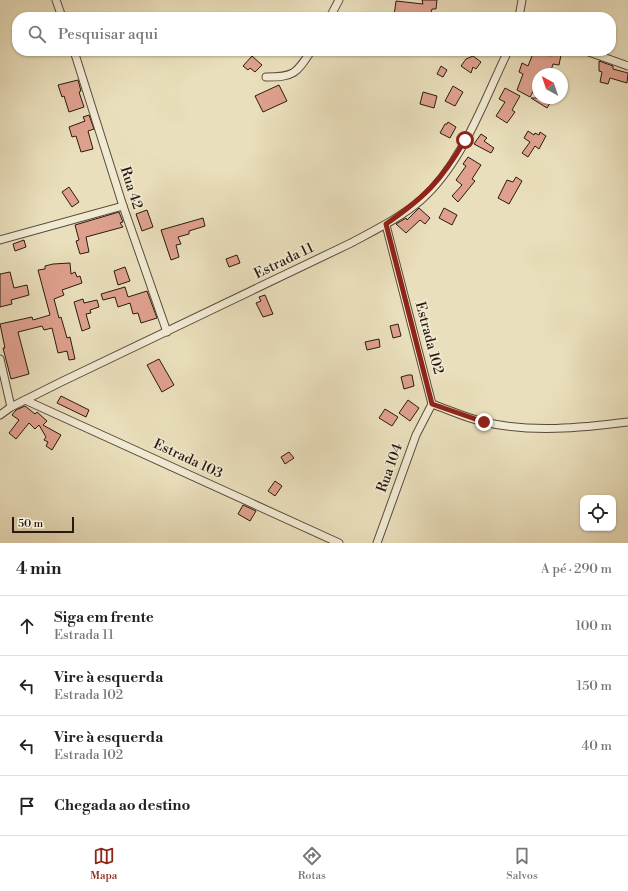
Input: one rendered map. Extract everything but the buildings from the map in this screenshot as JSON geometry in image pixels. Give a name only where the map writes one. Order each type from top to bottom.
[{"type":"street","points":[[56,0],[60,12]]},
{"type":"street","points":[[333,12],[339,0]]},
{"type":"street","points":[[520,12],[522,0]]},
{"type":"street","name":"Rua 42","points":[[76,56],[123,206],[167,332]]},
{"type":"street","points":[[266,76],[287,77],[300,69],[309,56]]},
{"type":"street","name":"Estrada 11","points":[[0,415],[11,407],[25,400],[351,243],[386,224],[421,199],[442,177],[465,140],[506,56]]},
{"type":"street","points":[[600,56],[628,66]]},
{"type":"street","points":[[0,240],[123,206]]},
{"type":"street","name":"Estrada 102","points":[[386,224],[432,404]]},
{"type":"street","points":[[0,359],[11,407]]},
{"type":"street","name":"Estrada 103","points":[[25,400],[339,543]]},
{"type":"street","points":[[432,404],[484,422],[518,427],[590,427],[628,422]]},
{"type":"street","name":"Rua 104","points":[[377,543],[416,435],[432,404]]},
{"type":"route","points":[[465,140],[442,177],[421,199],[386,224],[432,404],[484,422]]}]
